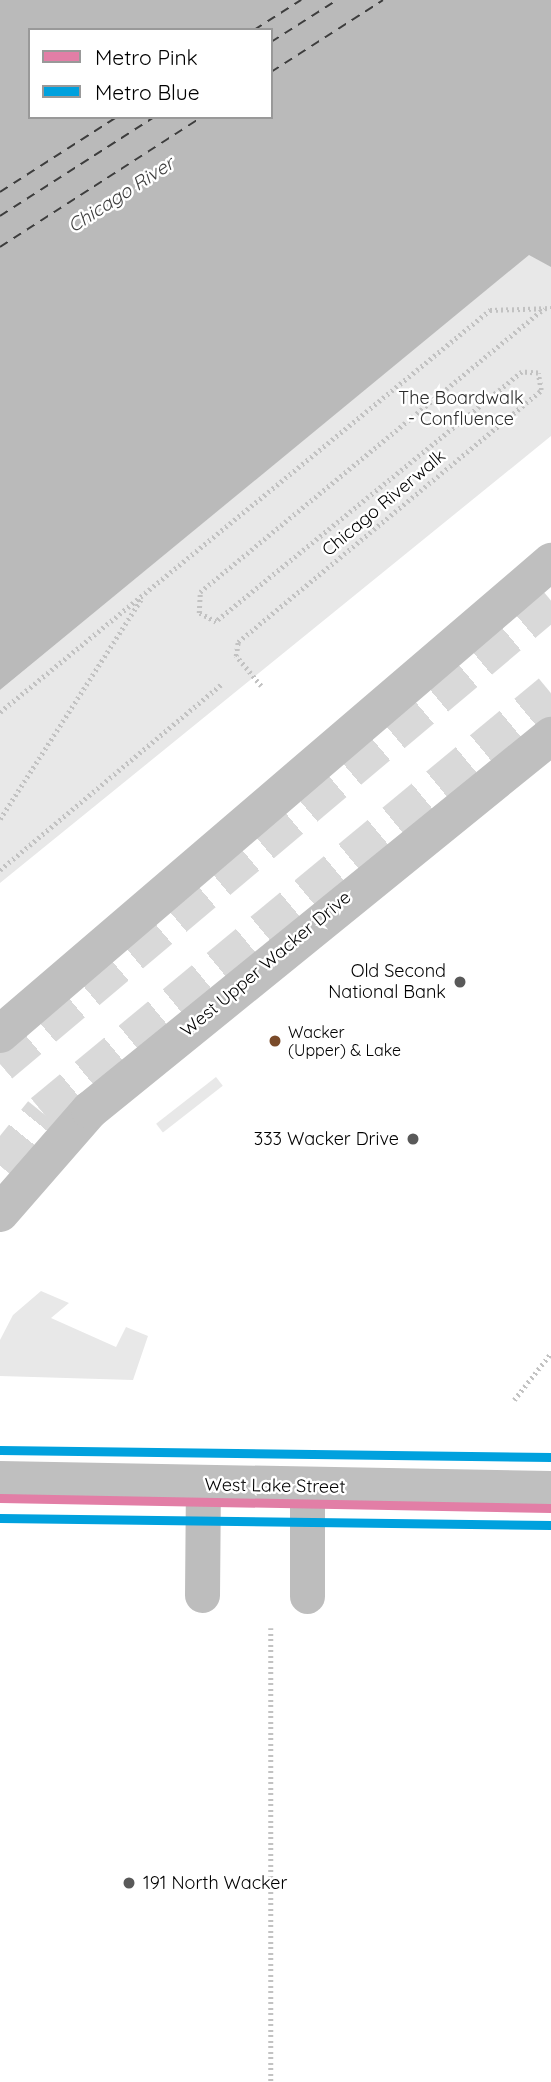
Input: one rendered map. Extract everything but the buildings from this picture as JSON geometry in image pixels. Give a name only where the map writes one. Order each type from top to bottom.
[{"type":"main road","points":[[0,1034],[551,562]]},
{"type":"main road","name":"West Upper Wacker Drive","points":[[0,1213],[90,1110],[551,736]]},
{"type":"main road","name":"West Lake Street","points":[[0,1480],[551,1490]]},
{"type":"lane","points":[[202,1595],[203,1485]]},
{"type":"lane","points":[[307,1487],[307,1596]]},
{"type":"path","name":"Chicago Riverwalk","points":[[261,685],[236,656],[238,642],[541,390],[538,373],[522,373],[216,622],[199,613],[200,592],[544,308]]},
{"type":"path","points":[[0,712],[490,310],[551,308]]},
{"type":"path","points":[[0,819],[145,594]]},
{"type":"path","points":[[0,870],[222,684]]},
{"type":"path","points":[[514,1399],[551,1353]]},
{"type":"path","points":[[271,1624],[271,2082]]},
{"type":"green space","name":"The Boardwalk - Confluence","points":[[551,236],[551,436],[0,883],[0,690]]},
{"type":"green space","points":[[216,1077],[223,1086],[163,1132],[156,1124]]},
{"type":"green space","points":[[41,1291],[69,1303],[51,1318],[116,1347],[126,1327],[148,1336],[133,1380],[0,1376],[0,1340],[13,1315]]},
{"type":"water","name":"Chicago River","points":[[0,0],[551,0],[551,267],[529,255],[0,690]]},
{"type":"ferry route","points":[[257,28],[301,0]]},
{"type":"ferry route","points":[[273,41],[337,0]]},
{"type":"ferry route","points":[[273,71],[383,0]]},
{"type":"ferry route","points":[[0,192],[114,119]]},
{"type":"ferry route","points":[[0,216],[151,119]]},
{"type":"ferry route","points":[[0,247],[199,119]]},
{"type":"tunnel","points":[[0,1064],[551,600]]},
{"type":"tunnel","points":[[0,1166],[43,1113],[551,693]]},
{"type":"metro line","name":"Blue","points":[[0,1450],[551,1457]]},
{"type":"metro line","name":"Pink","points":[[0,1498],[551,1508]]},
{"type":"metro line","name":"Blue","points":[[0,1518],[551,1525]]},
{"type":"place","name":"Old Second National Bank","points":[[460,982]]},
{"type":"place","name":"Wacker (Upper) & Lake","points":[[275,1041]]},
{"type":"place","name":"333 Wacker Drive","points":[[413,1139]]},
{"type":"place","name":"191 North Wacker","points":[[129,1883]]}]
